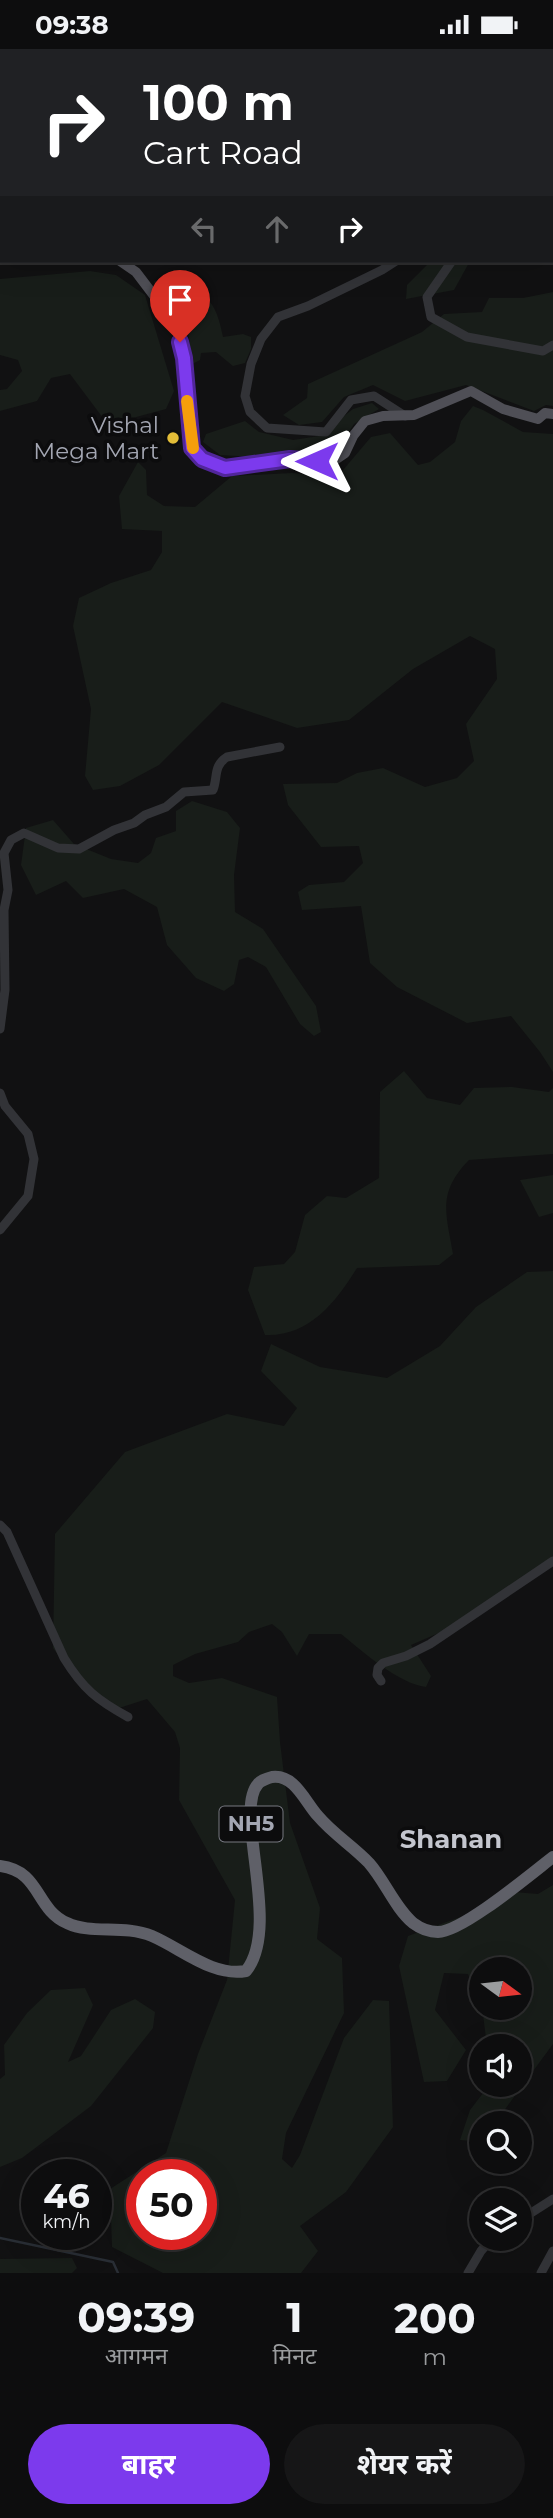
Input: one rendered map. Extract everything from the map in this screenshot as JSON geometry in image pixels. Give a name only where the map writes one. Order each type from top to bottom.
[{"type":"highway","name":"NH5","points":[[0,1866],[12,1867],[25,1874],[51,1912],[66,1923],[83,1928],[132,1930],[233,1973],[247,1971],[254,1961],[260,1905],[250,1800],[258,1783],[269,1777],[282,1777],[295,1785],[320,1819],[371,1865],[412,1922],[425,1931],[441,1933],[456,1926],[485,1908],[553,1857]]},
{"type":"main road","points":[[123,263],[135,272],[177,326],[184,358],[192,448],[202,459],[225,468],[290,459],[317,461],[326,466],[345,453],[365,421],[383,416],[414,415],[471,391],[503,409],[538,419],[545,413],[553,414]]},
{"type":"street","points":[[393,263],[320,300],[278,317],[261,339],[251,364],[245,396],[250,412],[267,428],[326,432],[351,400],[374,396],[405,416]]},
{"type":"street","points":[[451,263],[427,296],[431,317],[467,338],[543,351],[553,345]]},
{"type":"street","points":[[0,1029],[5,990],[4,909],[8,890],[4,853],[11,840],[24,833],[58,848],[79,849],[166,807],[184,792],[213,790],[216,768],[227,757],[280,747]]},
{"type":"street","points":[[0,1093],[5,1106],[28,1134],[34,1159],[28,1196],[0,1230]]},
{"type":"street","points":[[0,1525],[7,1532],[64,1658],[75,1675],[101,1703],[128,1717]]},
{"type":"street","points":[[381,1681],[377,1675],[378,1668],[383,1663],[406,1656],[430,1644],[553,1561]]},
{"type":"street","points":[[532,2212],[553,2199]]},
{"type":"street","points":[[468,2273],[481,2251]]},
{"type":"street","points":[[541,2273],[553,2251]]},
{"type":"shaded area","points":[[429,263],[469,263],[454,290],[406,299],[407,285]]},
{"type":"shaded area","points":[[90,271],[116,275],[145,295],[174,391],[166,409],[114,423],[103,418],[70,374],[51,378],[37,401],[0,411],[0,390],[7,389],[22,371],[18,360],[0,355],[0,279]]},
{"type":"shaded area","points":[[154,281],[182,286],[202,294],[215,310],[223,337],[243,334],[251,337],[251,349],[245,363],[233,366],[216,352],[201,353],[200,360],[192,364],[188,330],[155,287]]},
{"type":"shaded area","points":[[553,292],[553,406],[546,405],[534,411],[466,385],[405,401],[373,385],[344,397],[322,422],[299,425],[283,415],[307,398],[308,384],[422,332],[444,314],[482,312],[489,298],[523,298]]},
{"type":"shaded area","points":[[372,403],[379,409],[354,424],[340,445],[325,457],[220,455],[203,442],[206,434],[245,421],[259,432],[293,440],[319,436],[353,409]]},
{"type":"shaded area","points":[[473,406],[523,432],[553,434],[553,1072],[511,1016],[467,1023],[397,987],[370,963],[361,906],[302,910],[298,892],[309,885],[344,882],[363,863],[359,846],[321,847],[288,805],[283,784],[337,783],[357,773],[383,768],[425,787],[457,778],[474,761],[466,724],[497,679],[495,649],[470,636],[413,669],[349,720],[297,728],[222,702],[159,765],[120,786],[93,790],[85,776],[91,709],[73,626],[79,598],[111,583],[151,570],[162,552],[162,531],[122,529],[119,496],[138,462],[146,470],[147,495],[164,506],[195,507],[232,476],[292,473],[338,476],[371,437],[390,433],[418,465],[430,462],[455,442],[461,421]]},
{"type":"shaded area","points":[[192,801],[227,812],[240,828],[234,875],[235,912],[263,929],[316,1006],[321,1032],[314,1036],[300,1024],[266,967],[248,957],[239,960],[234,984],[224,991],[196,978],[167,945],[157,907],[124,889],[83,898],[66,881],[36,895],[21,865],[26,828],[53,820],[74,844],[111,859],[138,863],[151,853],[156,838],[176,831],[176,811]]},
{"type":"shaded area","points":[[404,1071],[427,1098],[460,1105],[474,1088],[512,1087],[549,1092],[553,1088],[553,1154],[469,1160],[452,1183],[446,1204],[453,1254],[439,1265],[357,1268],[330,1305],[308,1324],[281,1334],[265,1335],[248,1290],[254,1267],[284,1264],[295,1252],[305,1215],[327,1196],[346,1198],[379,1178],[380,1092]]},
{"type":"shaded area","points":[[553,1175],[553,1213],[539,1217],[520,1180]]},
{"type":"shaded area","points":[[553,1271],[553,1557],[441,1632],[411,1645],[431,1676],[426,1687],[404,1680],[341,1634],[309,1634],[297,1656],[282,1632],[272,1624],[249,1632],[238,1642],[195,1654],[173,1665],[173,1676],[189,1683],[222,1678],[277,1697],[290,1823],[320,1908],[317,1939],[342,1958],[344,2013],[286,2133],[282,2159],[292,2168],[300,2155],[344,2038],[373,2000],[389,2001],[393,2127],[346,2192],[300,2226],[318,2251],[301,2273],[163,2273],[112,2247],[112,2188],[126,2179],[126,2250],[217,2250],[217,2159],[157,2159],[166,2153],[198,2054],[227,1980],[235,1900],[179,1800],[180,1748],[175,1732],[147,1699],[110,1711],[83,1690],[53,1648],[55,1534],[125,1452],[227,1414],[284,1426],[297,1408],[261,1371],[271,1344],[320,1367],[387,1378],[440,1346],[476,1307],[527,1272]]},
{"type":"shaded area","points":[[553,1885],[553,2044],[532,2073],[532,2034],[485,2034],[484,2020],[532,2020],[532,1957],[469,1957],[469,1976],[468,1974],[444,1973],[435,2010],[466,2050],[447,2081],[424,2082],[399,1966],[408,1936],[477,1911],[514,1892],[538,1894]]},
{"type":"shaded area","points":[[85,1988],[93,2005],[68,2062],[81,2056],[111,2010],[135,1999],[155,2012],[153,2028],[91,2106],[22,2158],[0,2167],[0,2079],[5,2075],[4,2045],[27,2013],[51,1990]]},
{"type":"shaded area","points":[[480,2097],[514,2097],[504,2111],[470,2110]]},
{"type":"shaded area","points":[[469,2113],[469,2141],[460,2140]]},
{"type":"shaded area","points":[[72,2258],[77,2268],[72,2273],[0,2273],[0,2259]]},
{"type":"waterway","points":[[0,2238],[113,2262],[118,2273]]},
{"type":"slow traffic","points":[[187,401],[193,448]]},
{"type":"place","name":"Vishal Mega Mart","points":[[173,438]]},
{"type":"district","name":"Shanan","points":[[451,1839]]},
{"type":"route","points":[[180,342],[184,358],[192,448],[202,459],[225,468],[290,459],[317,461]]}]
